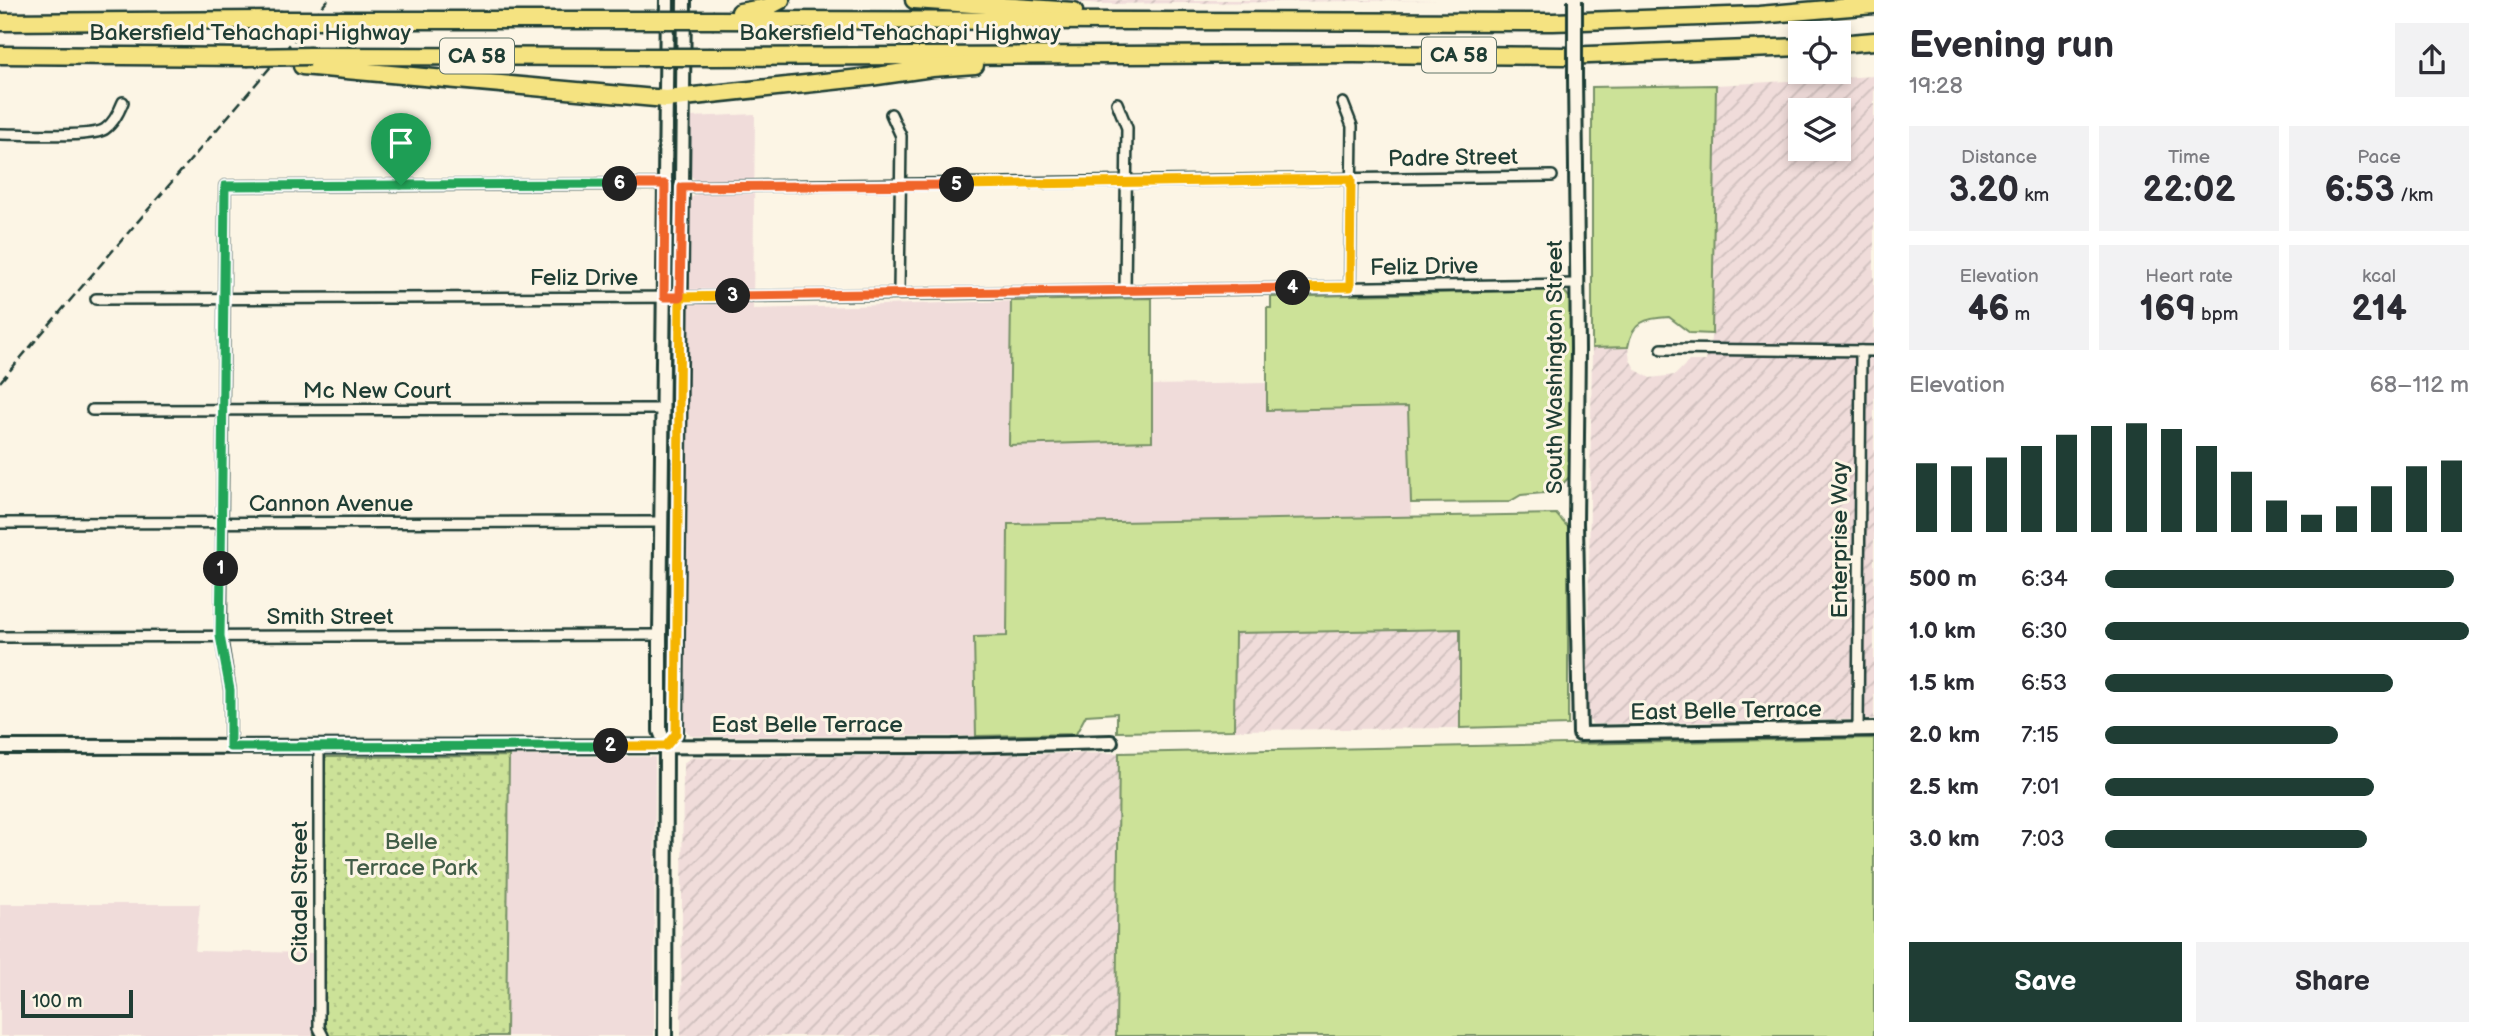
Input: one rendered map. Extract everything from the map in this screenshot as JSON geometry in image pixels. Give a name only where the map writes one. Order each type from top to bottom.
[{"type":"highway","points":[[713,17],[757,10],[781,0]]},
{"type":"highway","points":[[914,0],[1088,12],[1121,21]]},
{"type":"highway","name":"Bakersfield Tehachapi Highway","points":[[0,22],[641,21],[713,17],[1121,21],[1591,21],[1759,15],[1874,5]]},
{"type":"highway","points":[[1851,43],[1873,42]]},
{"type":"highway","name":"Bakersfield Tehachapi Highway","points":[[0,55],[247,57],[306,61],[1117,54],[1548,56],[1668,54],[1788,48]]},
{"type":"highway","points":[[306,61],[674,99],[932,68],[1082,63],[1117,54]]},
{"type":"street","points":[[666,746],[676,734],[682,187],[667,0]]},
{"type":"street","points":[[665,1036],[666,746],[660,731],[660,635],[665,184],[684,0]]},
{"type":"street","name":"South Washington Street","points":[[1575,0],[1578,349],[1576,523],[1580,734]]},
{"type":"street","points":[[0,134],[104,131],[118,116],[123,102]]},
{"type":"street","points":[[1117,103],[1126,128],[1125,290]]},
{"type":"street","points":[[1343,103],[1352,126],[1350,287]]},
{"type":"street","points":[[891,114],[901,136],[899,293]]},
{"type":"street","name":"Padre Street","points":[[682,187],[1552,176]]},
{"type":"street","points":[[230,747],[230,690],[220,636],[225,186],[665,184]]},
{"type":"street","name":"Feliz Drive","points":[[96,299],[680,297],[1576,284]]},
{"type":"street","points":[[1662,349],[1874,351]]},
{"type":"street","name":"Enterprise Way","points":[[1858,730],[1861,351]]},
{"type":"street","name":"Mc New Court","points":[[92,410],[662,410]]},
{"type":"street","points":[[662,481],[670,545],[677,557]]},
{"type":"street","name":"Cannon Avenue","points":[[0,523],[661,522]]},
{"type":"street","name":"Smith Street","points":[[0,637],[660,635]]},
{"type":"street","name":"East Belle Terrace","points":[[1580,734],[1874,729]]},
{"type":"street","name":"East Belle Terrace","points":[[0,747],[953,746],[1111,742]]},
{"type":"street","name":"Citadel Street","points":[[319,747],[319,1028],[323,1036]]},
{"type":"shaded area","points":[[1055,0],[1439,0],[1102,4]]},
{"type":"shaded area","points":[[1874,76],[1874,719],[1593,724],[1587,718],[1592,348],[1628,347],[1630,360],[1636,370],[1650,378],[1675,375],[1689,361],[1706,361],[1712,334],[1716,85],[1788,81],[1788,84],[1851,84],[1851,77]]},
{"type":"shaded area","points":[[755,114],[753,309],[1011,301],[1009,445],[1152,441],[1153,385],[1267,383],[1268,410],[1408,407],[1411,516],[1076,524],[1007,637],[974,638],[976,736],[692,736],[684,729],[688,205],[691,198],[697,194],[697,181],[689,171],[691,117]]},
{"type":"shaded area","points":[[1461,629],[1460,728],[1234,730],[1234,633]]},
{"type":"shaded area","points":[[1119,753],[1116,1036],[681,1036],[683,765],[686,761],[691,758]]},
{"type":"shaded area","points":[[509,756],[655,757],[654,1036],[506,1036]]},
{"type":"shaded area","points":[[0,904],[200,904],[195,951],[314,953],[314,1036],[0,1036]]},
{"type":"green space","points":[[1716,85],[1712,334],[1690,333],[1669,317],[1641,323],[1633,332],[1628,347],[1592,348],[1592,87]]},
{"type":"green space","points":[[1563,290],[1571,299],[1570,476],[1555,492],[1521,495],[1509,502],[1411,503],[1408,407],[1267,410],[1267,308],[1271,308],[1271,297]]},
{"type":"green space","points":[[1152,298],[1152,441],[1009,445],[1011,301]]},
{"type":"green space","points":[[1556,514],[1568,527],[1568,725],[1460,728],[1460,629],[1235,633],[1234,730],[1117,732],[1117,713],[1086,715],[1076,734],[976,736],[974,637],[1007,636],[1008,524]]},
{"type":"green space","points":[[1874,738],[1874,1036],[1116,1036],[1119,753]]},
{"type":"green space","name":"Belle Terrace Park","points":[[509,756],[506,1036],[314,1036],[316,757]]},
{"type":"railway","points":[[0,382],[328,0]]},
{"type":"route","points":[[401,185],[225,186],[220,636],[230,690],[230,747],[666,746],[676,734],[680,297],[1350,287],[1351,179],[682,187],[680,297],[664,297],[665,184],[401,185]]}]
